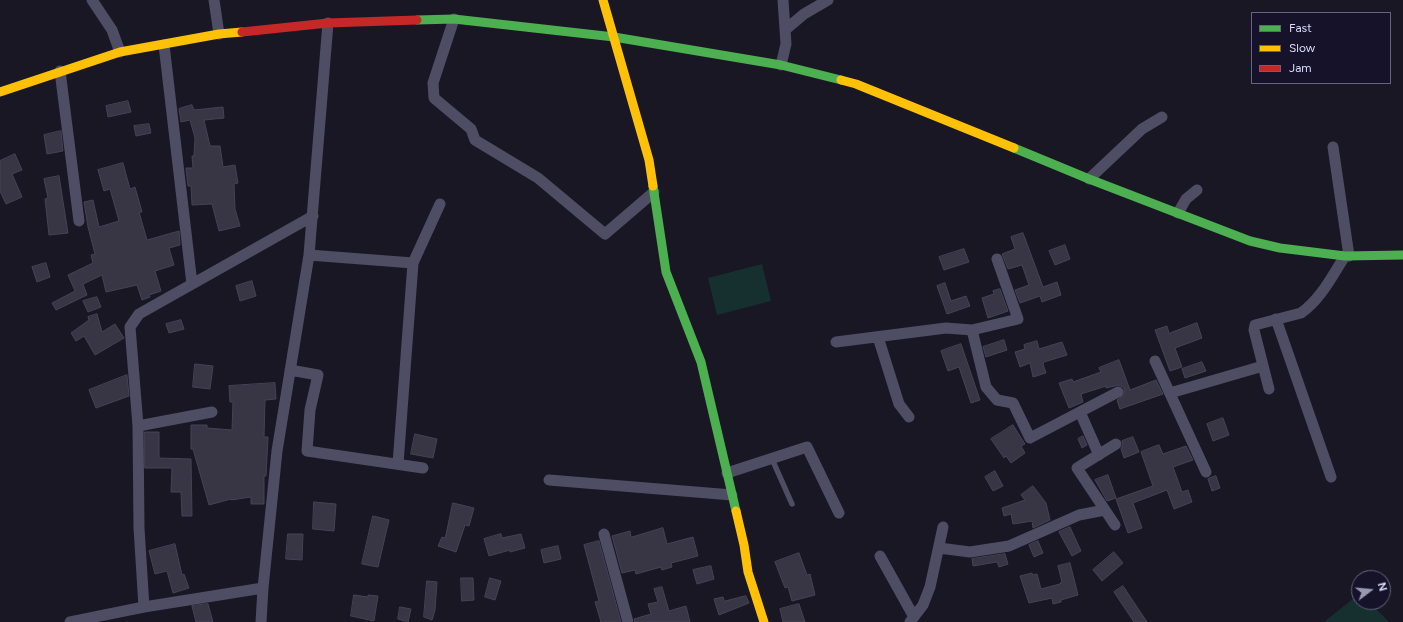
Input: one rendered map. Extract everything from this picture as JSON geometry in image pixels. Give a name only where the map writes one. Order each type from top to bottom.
[{"type":"street","points":[[92,0],[112,30],[120,52]]},
{"type":"street","points":[[214,0],[219,34]]},
{"type":"street","points":[[603,0],[649,160],[666,272],[701,362],[744,545],[748,572],[764,622]]},
{"type":"street","points":[[781,65],[786,44],[782,0]]},
{"type":"street","points":[[785,30],[804,14],[828,0]]},
{"type":"street","points":[[454,19],[433,83],[434,98],[472,129],[475,140],[538,178],[605,234],[654,192]]},
{"type":"street","points":[[0,92],[120,52],[219,34],[328,23],[454,19],[614,37],[781,65],[856,84],[1089,179],[1250,241],[1280,248],[1347,256],[1403,255]]},
{"type":"street","points":[[261,622],[277,451],[309,255],[328,23]]},
{"type":"street","points":[[164,44],[192,284]]},
{"type":"street","points":[[60,71],[79,221]]},
{"type":"street","points":[[1089,179],[1142,129],[1162,117]]},
{"type":"street","points":[[1269,389],[1254,325],[1301,313],[1316,300],[1347,256],[1332,147]]},
{"type":"street","points":[[1178,213],[1186,199],[1197,190]]},
{"type":"street","points":[[398,464],[413,263],[440,204]]},
{"type":"street","points":[[144,607],[139,528],[138,426],[130,328],[139,314],[313,216]]},
{"type":"street","points":[[309,255],[413,263]]},
{"type":"street","points":[[836,342],[946,328],[972,330],[1018,319],[997,259]]},
{"type":"street","points":[[1276,319],[1331,477]]},
{"type":"street","points":[[972,330],[986,387],[997,400],[1013,403],[1030,438],[1118,392]]},
{"type":"street","points":[[878,337],[899,404],[909,417]]},
{"type":"street","points":[[1155,361],[1206,472]]},
{"type":"street","points":[[1170,394],[1263,366]]},
{"type":"street","points":[[290,370],[318,375],[310,410],[307,451],[424,468]]},
{"type":"street","points":[[138,426],[212,412]]},
{"type":"street","points":[[1080,412],[1099,454]]},
{"type":"street","points":[[1115,525],[1077,468],[1116,444]]},
{"type":"street","points":[[727,473],[807,448],[839,513]]},
{"type":"street","points":[[549,480],[732,494]]},
{"type":"street","points":[[938,548],[970,552],[1009,546],[1080,516],[1105,510]]},
{"type":"street","points":[[880,556],[912,619],[923,605],[930,587],[943,526]]},
{"type":"street","points":[[604,534],[628,622]]},
{"type":"street","points":[[70,622],[83,621],[144,607],[263,588]]},
{"type":"lane","points":[[772,459],[792,504]]},
{"type":"green space","points":[[762,264],[771,301],[717,315],[708,278]]},
{"type":"green space","points":[[1351,600],[1351,610],[1377,610],[1389,622],[1324,622]]},
{"type":"building","points":[[128,101],[131,112],[108,117],[106,106]]},
{"type":"building","points":[[192,105],[194,110],[223,107],[224,118],[204,120],[210,146],[220,146],[223,167],[235,165],[238,183],[234,184],[235,209],[240,226],[219,231],[212,204],[192,205],[191,186],[188,186],[186,168],[193,168],[192,156],[194,156],[195,138],[190,120],[181,122],[179,109]]},
{"type":"building","points":[[149,124],[151,133],[136,136],[134,126]]},
{"type":"building","points":[[61,131],[63,151],[47,154],[44,135]]},
{"type":"building","points":[[15,154],[22,170],[12,174],[22,197],[6,204],[0,191],[0,161]]},
{"type":"building","points":[[123,163],[130,189],[135,187],[142,212],[139,212],[147,240],[179,231],[180,245],[169,248],[174,265],[155,271],[161,291],[149,295],[150,297],[142,300],[137,285],[106,292],[102,275],[83,284],[87,295],[56,310],[52,303],[75,291],[68,275],[93,263],[91,255],[95,254],[88,227],[84,202],[93,200],[99,227],[119,221],[110,189],[104,191],[98,170]]},
{"type":"building","points":[[59,176],[68,233],[49,235],[45,199],[48,198],[44,179]]},
{"type":"building","points":[[1023,233],[1043,287],[1057,282],[1061,295],[1042,302],[1040,296],[1020,303],[1015,290],[1029,285],[1022,265],[1008,269],[1002,254],[1015,249],[1011,237]]},
{"type":"building","points":[[1065,245],[1070,259],[1055,265],[1049,251]]},
{"type":"building","points":[[964,249],[969,262],[944,270],[939,257]]},
{"type":"building","points":[[46,263],[50,277],[37,282],[32,267]]},
{"type":"building","points":[[252,281],[256,296],[240,301],[236,286]]},
{"type":"building","points":[[945,283],[951,301],[966,296],[970,306],[947,314],[937,286]]},
{"type":"building","points":[[1000,289],[1008,311],[988,318],[982,298],[994,294],[993,291]]},
{"type":"building","points":[[97,297],[101,307],[88,312],[83,301]]},
{"type":"building","points":[[97,314],[102,332],[115,324],[124,338],[95,355],[84,336],[76,341],[71,333],[89,320],[88,317]]},
{"type":"building","points":[[181,320],[184,329],[169,333],[166,324]]},
{"type":"building","points":[[1197,323],[1202,338],[1175,348],[1182,367],[1170,371],[1155,330],[1167,326],[1169,333]]},
{"type":"building","points":[[1004,340],[1007,350],[986,357],[983,347]]},
{"type":"building","points":[[1037,341],[1039,349],[1062,342],[1067,355],[1044,362],[1043,364],[1046,373],[1033,377],[1030,363],[1020,367],[1015,352],[1025,349],[1024,345]]},
{"type":"building","points":[[961,344],[980,400],[971,403],[959,367],[948,371],[941,351]]},
{"type":"building","points":[[1119,360],[1130,390],[1156,380],[1163,394],[1120,409],[1117,400],[1124,395],[1124,388],[1119,385],[1106,388],[1106,386],[1081,394],[1083,402],[1069,408],[1059,383],[1072,379],[1073,382],[1101,372],[1099,368]]},
{"type":"building","points":[[1202,362],[1206,371],[1185,378],[1182,369]]},
{"type":"building","points":[[195,364],[213,366],[210,389],[193,387]]},
{"type":"building","points":[[127,375],[129,396],[96,408],[89,390]]},
{"type":"building","points":[[275,383],[276,399],[265,400],[264,437],[268,437],[266,476],[264,476],[264,504],[251,504],[251,497],[231,499],[209,505],[193,449],[191,449],[191,425],[207,425],[207,428],[232,430],[233,402],[230,402],[229,386]]},
{"type":"building","points":[[1223,418],[1229,435],[1213,441],[1207,424]]},
{"type":"building","points":[[1013,425],[1025,444],[1021,446],[1025,453],[1011,463],[1006,456],[1004,458],[991,439]]},
{"type":"building","points":[[145,432],[159,432],[159,458],[191,459],[192,516],[182,516],[181,492],[171,492],[172,468],[145,468]]},
{"type":"building","points":[[415,434],[437,439],[433,458],[411,454]]},
{"type":"building","points":[[1083,436],[1087,445],[1082,448],[1078,439]]},
{"type":"building","points":[[1133,437],[1139,452],[1124,458],[1121,449],[1123,444],[1122,441]]},
{"type":"building","points":[[1159,445],[1163,454],[1186,446],[1193,460],[1173,467],[1182,492],[1188,490],[1192,502],[1174,509],[1167,490],[1133,503],[1142,528],[1128,533],[1116,499],[1153,486],[1141,452]]},
{"type":"building","points":[[995,471],[1003,486],[993,491],[985,477]]},
{"type":"building","points":[[1108,475],[1116,498],[1107,501],[1095,480]]},
{"type":"building","points":[[1216,476],[1220,488],[1212,491],[1208,479]]},
{"type":"building","points":[[1033,486],[1046,503],[1050,520],[1033,528],[1032,521],[1013,524],[1011,514],[1004,516],[1002,508],[1025,500],[1021,495]]},
{"type":"building","points":[[314,502],[336,504],[334,531],[313,529]]},
{"type":"building","points":[[453,503],[474,508],[469,526],[465,525],[456,552],[438,546],[442,537],[445,538]]},
{"type":"building","points":[[373,516],[389,520],[378,567],[362,564]]},
{"type":"building","points":[[1070,527],[1081,551],[1072,556],[1059,532]]},
{"type":"building","points":[[663,528],[667,544],[693,537],[698,556],[671,563],[672,567],[662,570],[661,567],[636,574],[635,570],[622,573],[612,536],[630,531],[631,537]]},
{"type":"building","points":[[288,534],[303,534],[302,560],[286,559]]},
{"type":"building","points":[[501,534],[502,538],[521,534],[525,548],[510,552],[510,550],[489,556],[484,539]]},
{"type":"building","points":[[599,541],[621,622],[601,622],[595,602],[599,601],[584,545]]},
{"type":"building","points":[[1038,541],[1043,553],[1034,557],[1029,545]]},
{"type":"building","points":[[175,544],[182,575],[184,574],[189,588],[173,593],[167,571],[155,574],[149,551]]},
{"type":"building","points":[[558,546],[561,559],[544,563],[541,550]]},
{"type":"building","points":[[1114,552],[1123,563],[1102,581],[1093,570]]},
{"type":"building","points":[[799,553],[807,575],[810,574],[815,595],[792,601],[788,587],[785,588],[775,562]]},
{"type":"building","points":[[1005,554],[1008,564],[999,567],[997,562],[973,566],[972,559]]},
{"type":"building","points":[[1070,563],[1078,595],[1053,604],[1052,598],[1029,603],[1020,576],[1032,573],[1033,575],[1037,574],[1041,589],[1060,584],[1062,582],[1058,566]]},
{"type":"building","points":[[711,566],[714,579],[697,584],[693,570]]},
{"type":"building","points":[[461,578],[473,578],[474,600],[462,601]]},
{"type":"building","points":[[490,578],[501,581],[495,600],[485,597]]},
{"type":"building","points":[[427,581],[437,582],[435,610],[432,620],[424,617]]},
{"type":"building","points":[[1123,586],[1147,622],[1134,622],[1114,592]]},
{"type":"building","points":[[662,587],[669,611],[686,606],[690,622],[635,622],[634,619],[651,614],[648,604],[658,602],[654,589]]},
{"type":"building","points":[[354,595],[368,597],[368,595],[378,596],[374,621],[351,616]]},
{"type":"building","points":[[746,596],[749,603],[719,615],[714,599],[723,597],[724,601]]},
{"type":"building","points":[[208,604],[213,622],[196,622],[192,606]]},
{"type":"building","points":[[799,604],[805,622],[783,622],[780,609]]},
{"type":"building","points":[[400,607],[411,609],[408,622],[398,619]]},
{"type":"traffic: fast","points":[[417,20],[454,19],[614,37],[781,65],[841,80]]},
{"type":"traffic: fast","points":[[1014,148],[1089,179],[1250,241],[1280,248],[1345,256],[1403,255]]},
{"type":"traffic: fast","points":[[653,186],[666,272],[701,362],[736,511]]},
{"type":"traffic: slow","points":[[603,0],[649,160],[653,186]]},
{"type":"traffic: slow","points":[[0,92],[120,52],[219,34],[242,32]]},
{"type":"traffic: slow","points":[[841,80],[856,84],[1014,148]]},
{"type":"traffic: slow","points":[[736,511],[744,545],[748,572],[764,622]]},
{"type":"traffic: jam","points":[[242,32],[328,23],[417,20]]}]
